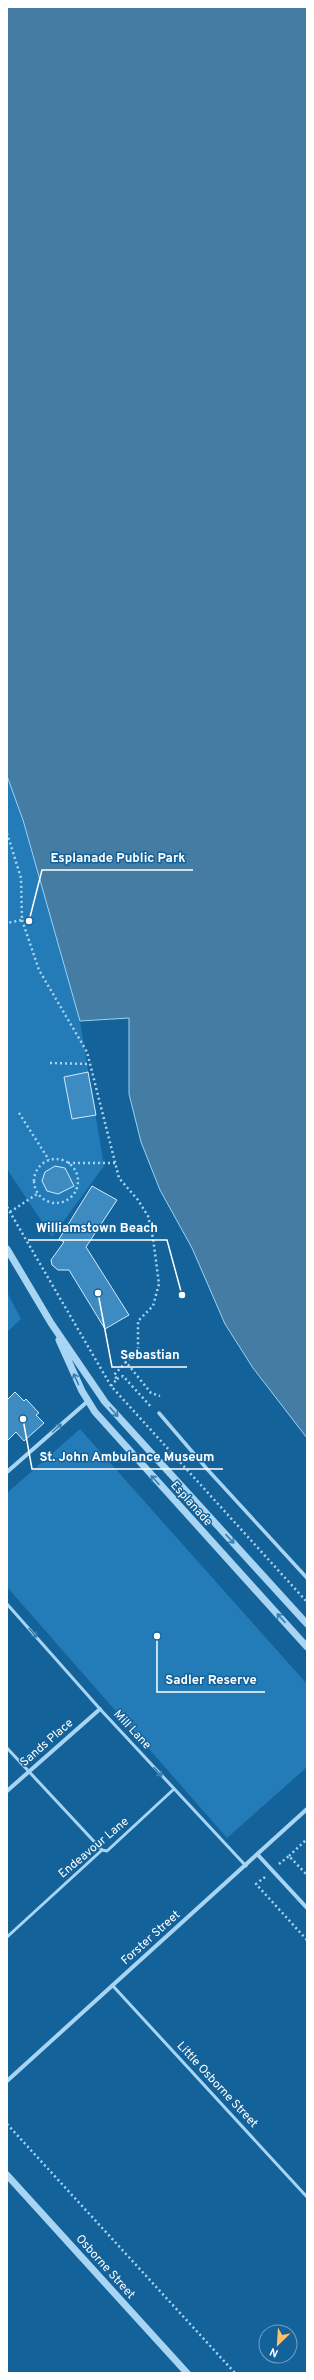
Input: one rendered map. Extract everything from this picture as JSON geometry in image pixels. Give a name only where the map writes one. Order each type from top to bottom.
[{"type":"street","name":"Esplanade","points":[[7,1249],[51,1324],[114,1413],[307,1624]]},
{"type":"street","name":"Esplanade","points":[[51,1324],[88,1401],[114,1434],[307,1647]]},
{"type":"street","points":[[7,1472],[98,1391]]},
{"type":"street","points":[[159,1413],[207,1469],[307,1578]]},
{"type":"street","name":"Sands Place","points":[[7,1791],[100,1709]]},
{"type":"street","name":"Forster Street","points":[[7,2081],[246,1866],[307,1809]]},
{"type":"street","points":[[258,1855],[307,1908]]},
{"type":"street","name":"Osborne Street","points":[[7,2176],[187,2373]]},
{"type":"lane","name":"Mill Lane","points":[[7,1604],[100,1709],[246,1866]]},
{"type":"lane","points":[[7,1748],[102,1850]]},
{"type":"lane","name":"Endeavour Lane","points":[[7,1936],[102,1850],[107,1851],[174,1789]]},
{"type":"lane","name":"Little Osborne Street","points":[[113,1986],[307,2197]]},
{"type":"path","points":[[7,833],[21,878],[22,920],[39,970],[87,1052],[119,1178],[138,1200],[148,1216],[154,1244],[159,1284],[153,1306],[138,1321],[138,1353],[126,1362],[114,1375],[117,1379]]},
{"type":"path","points":[[7,923],[22,920]]},
{"type":"path","points":[[50,1063],[90,1064]]},
{"type":"path","points":[[19,1113],[48,1160]]},
{"type":"path","points":[[68,1163],[78,1175],[75,1194],[70,1199],[58,1204],[51,1203],[37,1194],[33,1180],[39,1166],[48,1160],[59,1159],[68,1163],[115,1163]]},
{"type":"path","points":[[10,1212],[37,1194]]},
{"type":"path","points":[[7,1207],[111,1386],[307,1602]]},
{"type":"path","points":[[126,1362],[151,1393],[160,1396]]},
{"type":"path","points":[[111,1386],[117,1379],[123,1376],[148,1404],[159,1413]]},
{"type":"path","points":[[289,1856],[307,1839]]},
{"type":"path","points":[[7,2124],[235,2373]]},
{"type":"shaded area","points":[[7,7],[307,7],[307,1438],[253,1368],[225,1324],[192,1248],[160,1190],[141,1142],[129,1094],[129,1018],[80,1021],[23,820],[7,776]]},
{"type":"shaded area","points":[[7,776],[23,820],[80,1021],[104,1166],[52,1237],[7,1169]]},
{"type":"shaded area","points":[[7,1292],[21,1319],[7,1332]]},
{"type":"shaded area","points":[[80,1429],[307,1684],[307,1767],[227,1838],[7,1587],[7,1493]]},
{"type":"building","points":[[88,1072],[96,1115],[72,1119],[64,1077]]},
{"type":"building","points":[[55,1166],[65,1168],[74,1186],[58,1194],[47,1191],[42,1181],[45,1172]]},
{"type":"building","points":[[92,1186],[117,1200],[86,1247],[129,1315],[105,1329],[69,1270],[58,1270],[52,1265],[51,1260],[64,1242],[59,1239]]},
{"type":"building","points":[[15,1392],[24,1401],[26,1399],[39,1413],[36,1415],[44,1423],[24,1441],[16,1432],[7,1441],[7,1400]]},
{"type":"place","name":"Esplanade Public Park","points":[[29,921]]},
{"type":"place","name":"Sebastian","points":[[98,1293]]},
{"type":"place","name":"Williamstown Beach","points":[[182,1295]]},
{"type":"place","name":"St. John Ambulance Museum","points":[[23,1419]]},
{"type":"place","name":"Sadler Reserve","points":[[157,1636]]}]
